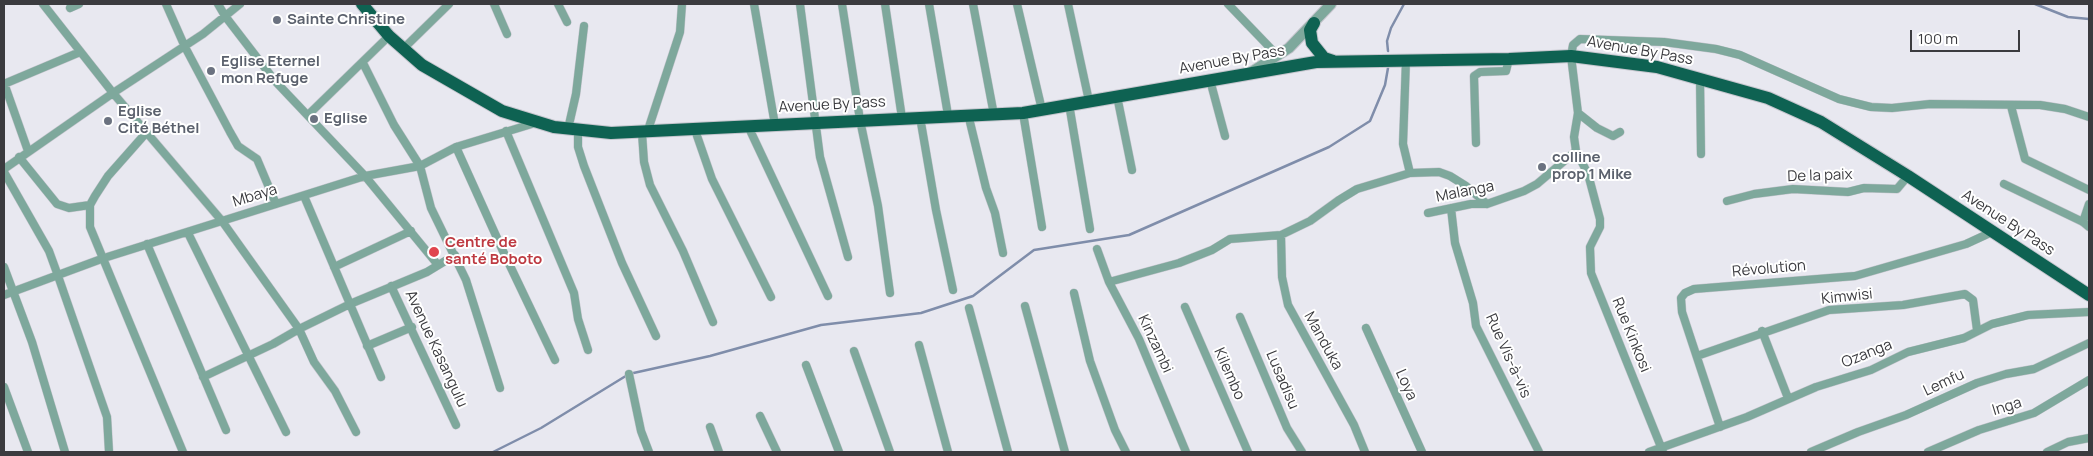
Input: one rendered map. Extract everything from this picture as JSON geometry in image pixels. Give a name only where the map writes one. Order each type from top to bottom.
[{"type":"highway","name":"Avenue By Pass","points":[[362,4],[389,36],[438,75],[502,111],[535,123],[573,130],[644,133],[948,115],[1023,113],[1316,62],[1509,59],[1571,56],[1657,67],[1768,98],[1802,112],[1908,176],[2089,295]]},
{"type":"highway","points":[[1314,23],[1310,37],[1316,51],[1324,58],[1338,62]]},
{"type":"street","name":"Mbaya","points":[[43,4],[113,93],[222,221],[365,176],[420,166],[456,148],[535,123]]},
{"type":"street","points":[[70,8],[79,4]]},
{"type":"street","points":[[166,4],[185,47],[238,146],[257,159],[276,204]]},
{"type":"street","points":[[218,4],[224,16],[275,80],[365,176],[438,265]]},
{"type":"street","points":[[108,452],[107,417],[49,251],[4,171],[19,157],[185,47],[240,4]]},
{"type":"street","points":[[403,49],[448,4]]},
{"type":"street","points":[[494,4],[506,34]]},
{"type":"street","points":[[558,4],[567,22]]},
{"type":"street","points":[[682,4],[680,32],[662,92],[644,133],[644,162],[650,185],[683,251],[713,322]]},
{"type":"street","points":[[754,4],[775,125]]},
{"type":"street","points":[[800,4],[820,158],[848,257]]},
{"type":"street","points":[[842,4],[860,120],[878,206],[890,293]]},
{"type":"street","points":[[885,4],[902,118]]},
{"type":"street","points":[[929,4],[948,115]]},
{"type":"street","points":[[973,4],[994,115]]},
{"type":"street","points":[[1018,4],[1042,110]]},
{"type":"street","points":[[1068,4],[1089,101]]},
{"type":"street","points":[[1228,4],[1278,56]]},
{"type":"street","points":[[1248,73],[1278,56],[1314,23],[1331,4]]},
{"type":"street","points":[[584,26],[573,130],[584,166],[622,263],[656,336]]},
{"type":"street","points":[[308,114],[389,36]]},
{"type":"street","points":[[1576,151],[1574,137],[1578,113],[1571,56],[1573,45],[1580,39],[1664,42],[1716,48],[1740,55],[1799,83],[1839,99],[1864,106],[1892,108],[1930,104],[2040,105],[2065,109],[2089,118]]},
{"type":"street","points":[[28,151],[4,83],[80,52]]},
{"type":"street","points":[[1476,143],[1474,76],[1480,72],[1506,71],[1509,59]]},
{"type":"street","points":[[1406,60],[1403,144],[1410,173]]},
{"type":"street","points":[[362,63],[394,124],[420,166],[431,208],[466,280],[500,388]]},
{"type":"street","points":[[1700,78],[1701,154]]},
{"type":"street","points":[[1210,80],[1225,136]]},
{"type":"street","points":[[1117,96],[1132,170]]},
{"type":"street","points":[[1069,104],[1090,229]]},
{"type":"street","points":[[2011,106],[2025,159],[2089,190]]},
{"type":"street","points":[[1023,113],[1042,226]]},
{"type":"street","points":[[1578,113],[1597,128],[1613,136],[1620,132]]},
{"type":"street","points":[[968,114],[986,188],[996,213],[1003,253]]},
{"type":"street","points":[[920,117],[936,210],[953,290]]},
{"type":"street","points":[[748,126],[783,204],[828,296]]},
{"type":"street","points":[[695,130],[712,179],[771,297]]},
{"type":"street","points":[[506,131],[574,293],[578,320],[588,350]]},
{"type":"street","points":[[146,132],[108,176],[90,205],[90,227],[183,452]]},
{"type":"street","points":[[456,148],[555,360]]},
{"type":"street","name":"Malanga","points":[[1428,213],[1487,204],[1537,184],[1576,151]]},
{"type":"street","name":"Rue Kinkosi","points":[[1576,151],[1588,174],[1598,208],[1600,226],[1590,247],[1591,273],[1662,450]]},
{"type":"street","points":[[19,157],[56,204],[69,208],[90,205]]},
{"type":"street","points":[[1108,282],[1179,263],[1212,250],[1230,239],[1281,235],[1298,228],[1357,190],[1410,173],[1438,172],[1450,176],[1466,186],[1487,204]]},
{"type":"street","name":"De la paix","points":[[1727,201],[1754,194],[1793,189],[1848,192],[1864,188],[1897,188],[1908,176]]},
{"type":"street","points":[[2004,184],[2086,225],[2089,204]]},
{"type":"street","points":[[304,196],[381,377]]},
{"type":"street","name":"Rue Vis-à-vis","points":[[1451,208],[1454,243],[1473,303],[1476,326],[1539,452]]},
{"type":"street","points":[[4,295],[57,273],[222,221],[299,328],[314,362],[335,391],[356,432]]},
{"type":"street","points":[[334,267],[411,231]]},
{"type":"street","name":"Révolution","points":[[1720,427],[1682,312],[1681,298],[1689,290],[1855,276],[1966,244],[1992,232]]},
{"type":"street","points":[[188,233],[286,432]]},
{"type":"street","name":"Manduka","points":[[1281,235],[1282,277],[1288,306],[1354,425],[1365,452]]},
{"type":"street","points":[[147,244],[226,430]]},
{"type":"street","name":"Kinzambi","points":[[1097,249],[1108,282],[1139,339],[1186,452]]},
{"type":"street","points":[[203,377],[249,356],[299,328],[438,265],[455,255]]},
{"type":"street","points":[[4,267],[14,292],[65,452]]},
{"type":"street","name":"Avenue Kasangulu","points":[[391,286],[456,425]]},
{"type":"street","points":[[1074,293],[1090,361],[1115,430],[1126,452]]},
{"type":"street","name":"Kimwisi","points":[[1696,356],[1829,310],[1903,305],[1965,294],[1973,300],[1977,330]]},
{"type":"street","points":[[1025,306],[1064,452]]},
{"type":"street","name":"Kilembo","points":[[1184,307],[1248,452]]},
{"type":"street","points":[[969,308],[1008,452]]},
{"type":"street","name":"Ozanga","points":[[1649,452],[1662,450],[1788,398],[1870,370],[1908,352],[1964,338],[1977,330],[2008,319],[2028,315],[2089,312]]},
{"type":"street","name":"Lusadisu","points":[[1240,317],[1287,428],[1302,452]]},
{"type":"street","points":[[367,346],[412,328]]},
{"type":"street","name":"Loya","points":[[1366,328],[1422,452]]},
{"type":"street","points":[[1762,332],[1788,398]]},
{"type":"street","name":"Lemfu","points":[[1811,452],[1858,432],[1906,416],[1977,383],[2006,374],[2034,370],[2089,343]]},
{"type":"street","points":[[920,345],[948,452]]},
{"type":"street","points":[[854,351],[890,452]]},
{"type":"street","points":[[806,365],[839,452]]},
{"type":"street","points":[[629,374],[641,431],[649,452]]},
{"type":"street","name":"Inga","points":[[1928,452],[1979,430],[2034,414],[2089,380]]},
{"type":"street","points":[[4,387],[28,452]]},
{"type":"street","points":[[760,416],[777,452]]},
{"type":"street","points":[[710,427],[719,452]]},
{"type":"street","points":[[2047,452],[2068,442],[2089,438]]},
{"type":"waterway","points":[[1388,51],[1387,41],[1391,28],[1404,4]]},
{"type":"waterway","points":[[2035,4],[2068,17],[2089,19]]},
{"type":"waterway","points":[[493,452],[541,428],[629,374],[710,356],[821,325],[921,313],[973,296],[1034,250],[1129,235],[1329,147],[1370,121],[1385,85],[1388,68]]},
{"type":"place","name":"Sainte Christine","points":[[277,20]]},
{"type":"place","name":"Eglise Eternel mon Refuge","points":[[211,71]]},
{"type":"place","name":"Eglise","points":[[314,119]]},
{"type":"place","name":"Eglise Cité Béthel","points":[[108,121]]},
{"type":"place","name":"colline prop 1 Mike","points":[[1542,167]]},
{"type":"place","name":"Centre de santé Boboto","points":[[434,252]]}]
